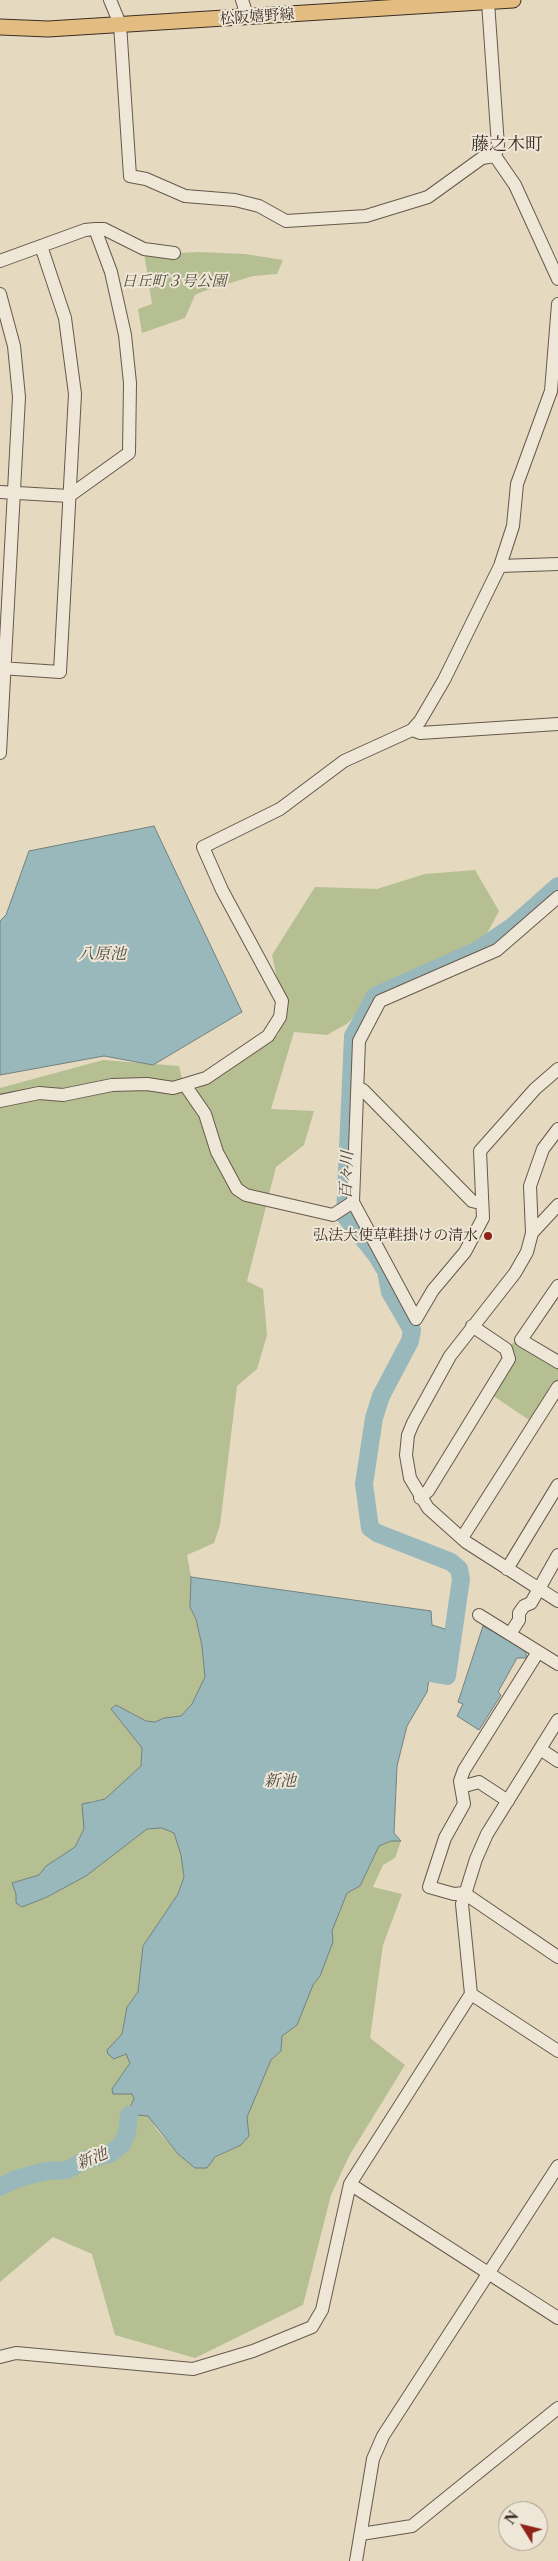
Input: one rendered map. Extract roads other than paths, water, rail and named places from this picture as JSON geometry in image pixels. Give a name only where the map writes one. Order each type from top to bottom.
[{"type":"main road","name":"松阪嬉野線","points":[[0,27],[48,29],[248,18],[384,4],[513,0]]},
{"type":"street","points":[[110,0],[120,24],[130,176],[146,179],[185,196],[235,200],[260,206],[286,221],[366,216],[428,197],[482,158],[495,156]]},
{"type":"street","points":[[242,0],[248,18]]},
{"type":"street","points":[[488,2],[498,146],[495,156]]},
{"type":"street","points":[[495,156],[515,185],[558,279]]},
{"type":"street","points":[[0,261],[86,230],[104,228],[144,249],[174,253]]},
{"type":"street","points":[[0,492],[69,496],[129,453],[130,383],[125,335],[112,272],[95,229]]},
{"type":"street","points":[[2,669],[60,672],[75,394],[62,305],[41,246]]},
{"type":"street","points":[[0,294],[11,334],[18,384],[15,493],[2,669],[0,753]]},
{"type":"street","points":[[0,1100],[39,1093],[64,1095],[112,1086],[147,1084],[173,1088],[206,1078],[268,1036],[280,1017],[282,1002],[222,890],[203,847],[280,809],[344,761],[412,730],[420,721],[444,680],[500,566],[513,526],[517,484],[551,391],[558,304]]},
{"type":"street","points":[[500,566],[558,564]]},
{"type":"street","points":[[412,730],[420,734],[558,724]]},
{"type":"street","points":[[558,897],[496,950],[380,1000],[360,1041],[353,1202],[416,1319],[433,1290],[464,1252],[483,1218],[480,1203],[480,1151],[535,1089],[558,1069]]},
{"type":"street","points":[[185,1085],[206,1114],[217,1152],[237,1189],[246,1195],[333,1215],[353,1202]]},
{"type":"street","points":[[358,1088],[363,1090],[472,1201],[480,1203]]},
{"type":"street","points":[[558,1129],[543,1149],[530,1186],[532,1233],[527,1252],[520,1266],[450,1356],[408,1435],[408,1469],[414,1489],[428,1508],[462,1538],[558,1601]]},
{"type":"street","points":[[532,1233],[558,1205]]},
{"type":"street","points":[[558,1286],[521,1340],[558,1362]]},
{"type":"street","points":[[420,1498],[428,1491],[510,1358],[506,1349],[472,1326]]},
{"type":"street","points":[[462,1538],[558,1386]]},
{"type":"street","points":[[507,1569],[558,1485]]},
{"type":"street","points":[[510,1634],[519,1620],[519,1613],[524,1606],[530,1603],[558,1554]]},
{"type":"street","points":[[479,1615],[558,1664]]},
{"type":"street","points":[[538,1652],[464,1770],[461,1787],[464,1804],[445,1838],[429,1887],[454,1894],[464,1893],[558,1957]]},
{"type":"street","points":[[0,2357],[16,2353],[193,2368],[253,2351],[312,2327],[322,2310],[350,2184],[471,1994],[462,1904],[480,1847],[558,1720]]},
{"type":"street","points":[[540,1749],[558,1761]]},
{"type":"street","points":[[461,1787],[479,1782],[508,1801]]},
{"type":"street","points":[[471,1994],[558,2051]]},
{"type":"street","points":[[356,2561],[373,2459],[383,2436],[558,2166]]},
{"type":"street","points":[[350,2184],[558,2318]]},
{"type":"street","points":[[361,2534],[412,2526],[558,2408]]},
{"type":"water","name":"八原池","points":[[154,826],[242,1012],[153,1065],[104,1056],[0,1075],[0,921],[6,915],[29,851]]},
{"type":"water","name":"新池","points":[[191,1577],[431,1611],[432,1625],[445,1629],[442,1680],[429,1679],[427,1692],[407,1726],[397,1766],[394,1833],[401,1841],[391,1841],[379,1846],[360,1886],[347,1893],[332,1931],[333,1942],[320,1976],[313,1985],[297,2025],[282,2036],[281,2051],[271,2060],[247,2117],[249,2136],[241,2145],[215,2157],[207,2168],[195,2168],[178,2154],[148,2116],[136,2115],[129,2141],[120,2136],[124,2119],[134,2099],[132,2094],[113,2094],[112,2089],[130,2063],[126,2054],[114,2059],[108,2054],[107,2050],[122,2034],[127,2007],[138,1992],[143,1946],[178,1894],[184,1877],[181,1855],[174,1833],[162,1828],[147,1829],[86,1876],[47,1897],[22,1907],[16,1903],[16,1894],[12,1883],[39,1875],[46,1866],[75,1847],[84,1829],[82,1804],[105,1799],[141,1766],[142,1748],[111,1709],[116,1705],[146,1721],[155,1722],[164,1718],[181,1716],[192,1704],[205,1677],[202,1646],[196,1619],[190,1607]]},
{"type":"water","points":[[483,1626],[525,1650],[527,1658],[517,1658],[498,1692],[501,1695],[479,1730],[457,1716],[463,1704],[458,1702]]},
{"type":"waterway","name":"百々川","points":[[419,1671],[447,1676],[461,1579],[459,1569],[451,1562],[377,1533],[370,1528],[364,1484],[374,1418],[381,1396],[410,1341],[412,1330],[390,1292],[386,1271],[377,1256],[345,1216],[353,1036],[375,996],[478,950],[513,926],[558,886]]},
{"type":"waterway","name":"新池","points":[[0,2187],[16,2179],[46,2171],[67,2170],[88,2159],[110,2154],[122,2144],[127,2133],[129,2115]]},
{"type":"place","name":"弘法大使草鞋掛けの清水","points":[[488,1236]]},
{"type":"district","name":"藤之木町","points":[[507,145]]},
{"type":"park label","name":"日丘町３号公園","points":[[174,282]]}]
